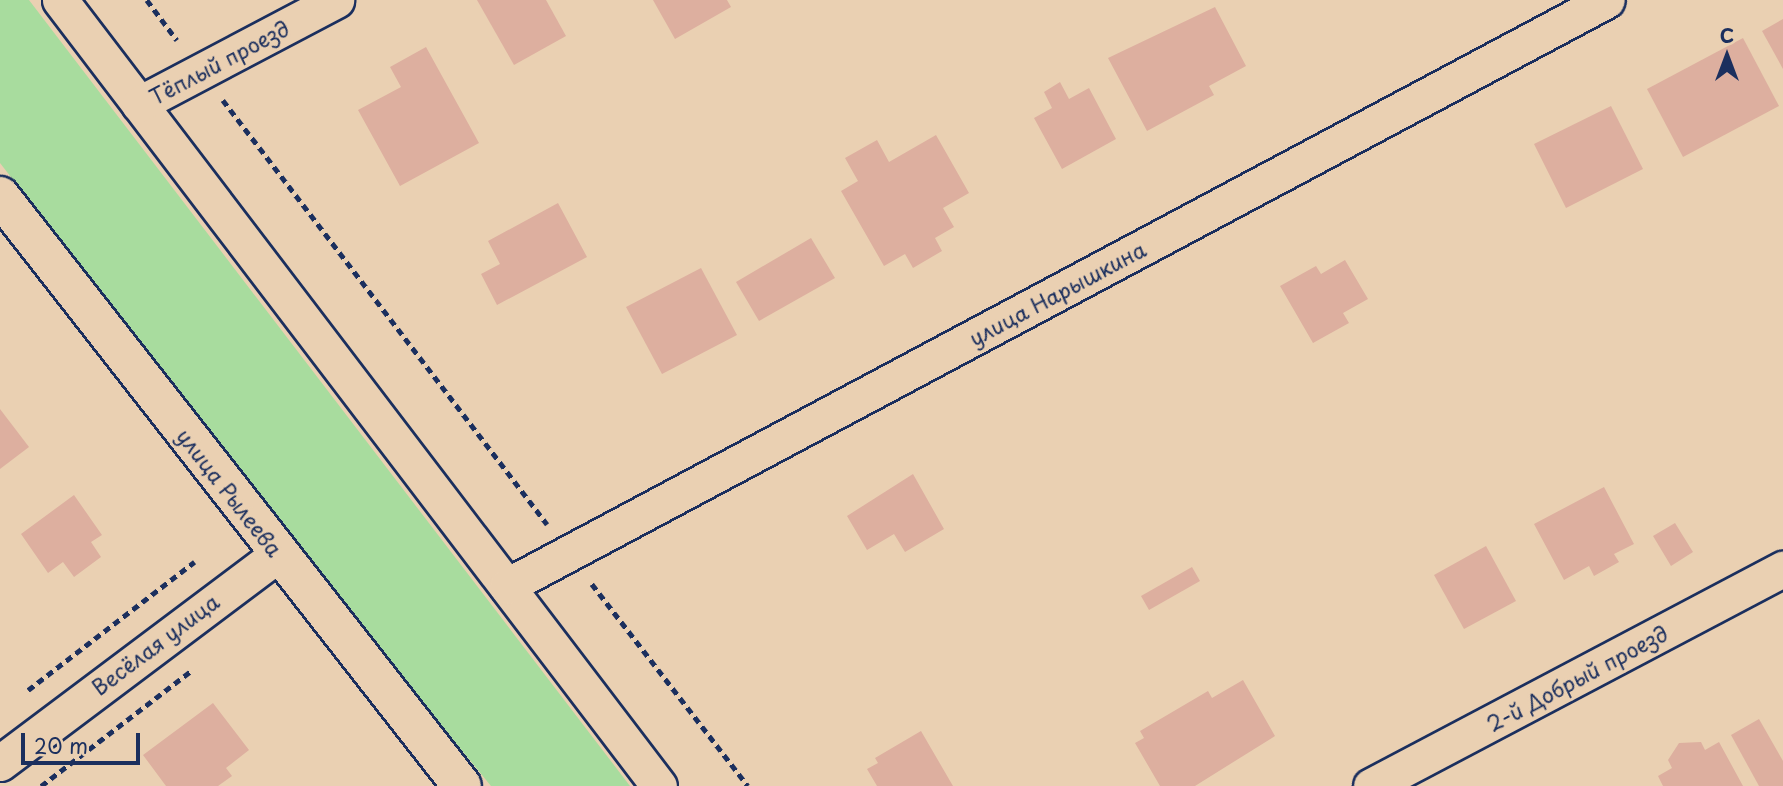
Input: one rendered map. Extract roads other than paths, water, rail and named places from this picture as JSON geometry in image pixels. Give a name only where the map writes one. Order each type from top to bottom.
[{"type":"street","points":[[60,0],[659,786]]},
{"type":"street","name":"Тёплый проезд","points":[[139,104],[336,0]]},
{"type":"street","name":"улица Нарышкина","points":[[507,586],[1607,0]]},
{"type":"street","name":"улица Рылеева","points":[[0,196],[462,786]]},
{"type":"street","name":"Весёлая улица","points":[[0,763],[278,554]]},
{"type":"street","name":"2-й Добрый проезд","points":[[1371,786],[1783,569]]}]
